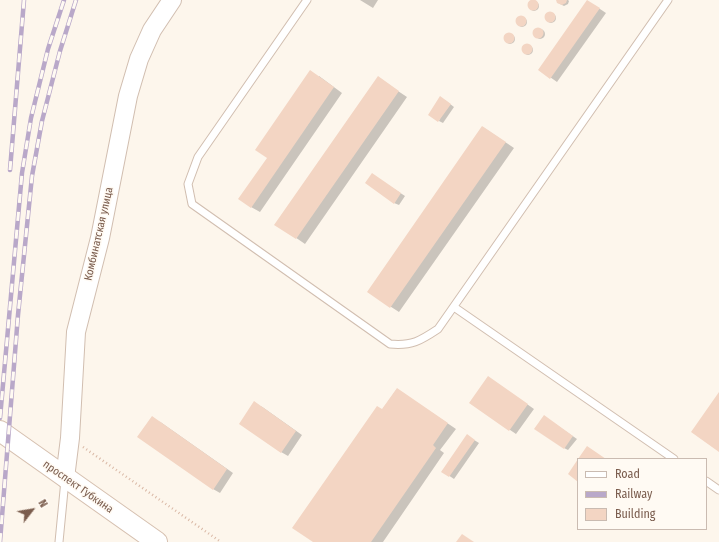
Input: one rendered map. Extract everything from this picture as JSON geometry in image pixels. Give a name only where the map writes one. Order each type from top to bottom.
[{"type":"main road","name":"проспект Губкина","points":[[0,431],[157,542]]},
{"type":"street","name":"Комбинатская улица","points":[[65,478],[70,438],[76,332],[100,238],[128,96],[139,59],[152,30],[172,0]]},
{"type":"lane","points":[[307,0],[198,157],[188,184],[192,204],[390,344],[401,345],[422,340],[438,329],[668,0]]},
{"type":"lane","points":[[454,307],[673,458]]},
{"type":"lane","points":[[58,542],[65,478]]},
{"type":"lane","points":[[707,482],[719,490]]},
{"type":"path","points":[[70,438],[221,542]]},
{"type":"building","points":[[533,-1],[537,1],[539,5],[537,9],[533,11],[529,9],[527,5],[529,1]]},
{"type":"building","points":[[556,0],[567,0],[566,3],[562,5],[557,3]]},
{"type":"building","points":[[587,0],[600,8],[550,79],[538,70]]},
{"type":"building","points":[[550,11],[554,13],[556,17],[554,21],[550,23],[546,21],[544,17],[546,13]]},
{"type":"building","points":[[521,15],[525,17],[527,21],[525,25],[521,27],[517,25],[515,21],[517,17]]},
{"type":"building","points":[[538,27],[542,29],[544,33],[542,37],[538,39],[534,37],[532,33],[534,29]]},
{"type":"building","points":[[509,32],[513,34],[515,38],[513,42],[509,44],[505,42],[503,38],[505,34]]},
{"type":"building","points":[[527,43],[531,45],[533,49],[531,53],[527,55],[523,53],[521,49],[523,45]]},
{"type":"building","points":[[310,70],[334,87],[251,208],[238,199],[267,158],[255,150]]},
{"type":"building","points":[[378,76],[399,91],[296,239],[274,225]]},
{"type":"building","points":[[440,96],[451,104],[438,122],[428,115]]},
{"type":"building","points":[[482,126],[506,142],[390,308],[367,292]]},
{"type":"building","points":[[372,173],[401,193],[394,204],[365,183]]},
{"type":"building","points":[[488,376],[528,404],[509,431],[469,403]]},
{"type":"building","points":[[397,388],[448,423],[433,445],[436,448],[371,542],[313,542],[292,528],[377,406],[382,409]]},
{"type":"building","points":[[719,392],[719,452],[691,432]]},
{"type":"building","points":[[254,401],[296,431],[281,453],[239,424]]},
{"type":"building","points":[[544,415],[573,436],[564,449],[534,429]]},
{"type":"building","points":[[152,416],[227,469],[213,490],[137,437]]},
{"type":"building","points":[[467,434],[475,440],[449,477],[441,472]]},
{"type":"building","points":[[587,446],[605,458],[579,458]]},
{"type":"building","points":[[577,460],[577,481],[568,474]]},
{"type":"building","points":[[462,534],[474,542],[456,542]]},
{"type":"railway","points":[[10,170],[24,0]]},
{"type":"railway","points":[[0,418],[22,173],[31,118],[48,49],[64,0]]},
{"type":"railway","points":[[0,542],[18,315],[32,176],[42,121],[60,51],[76,0]]}]
